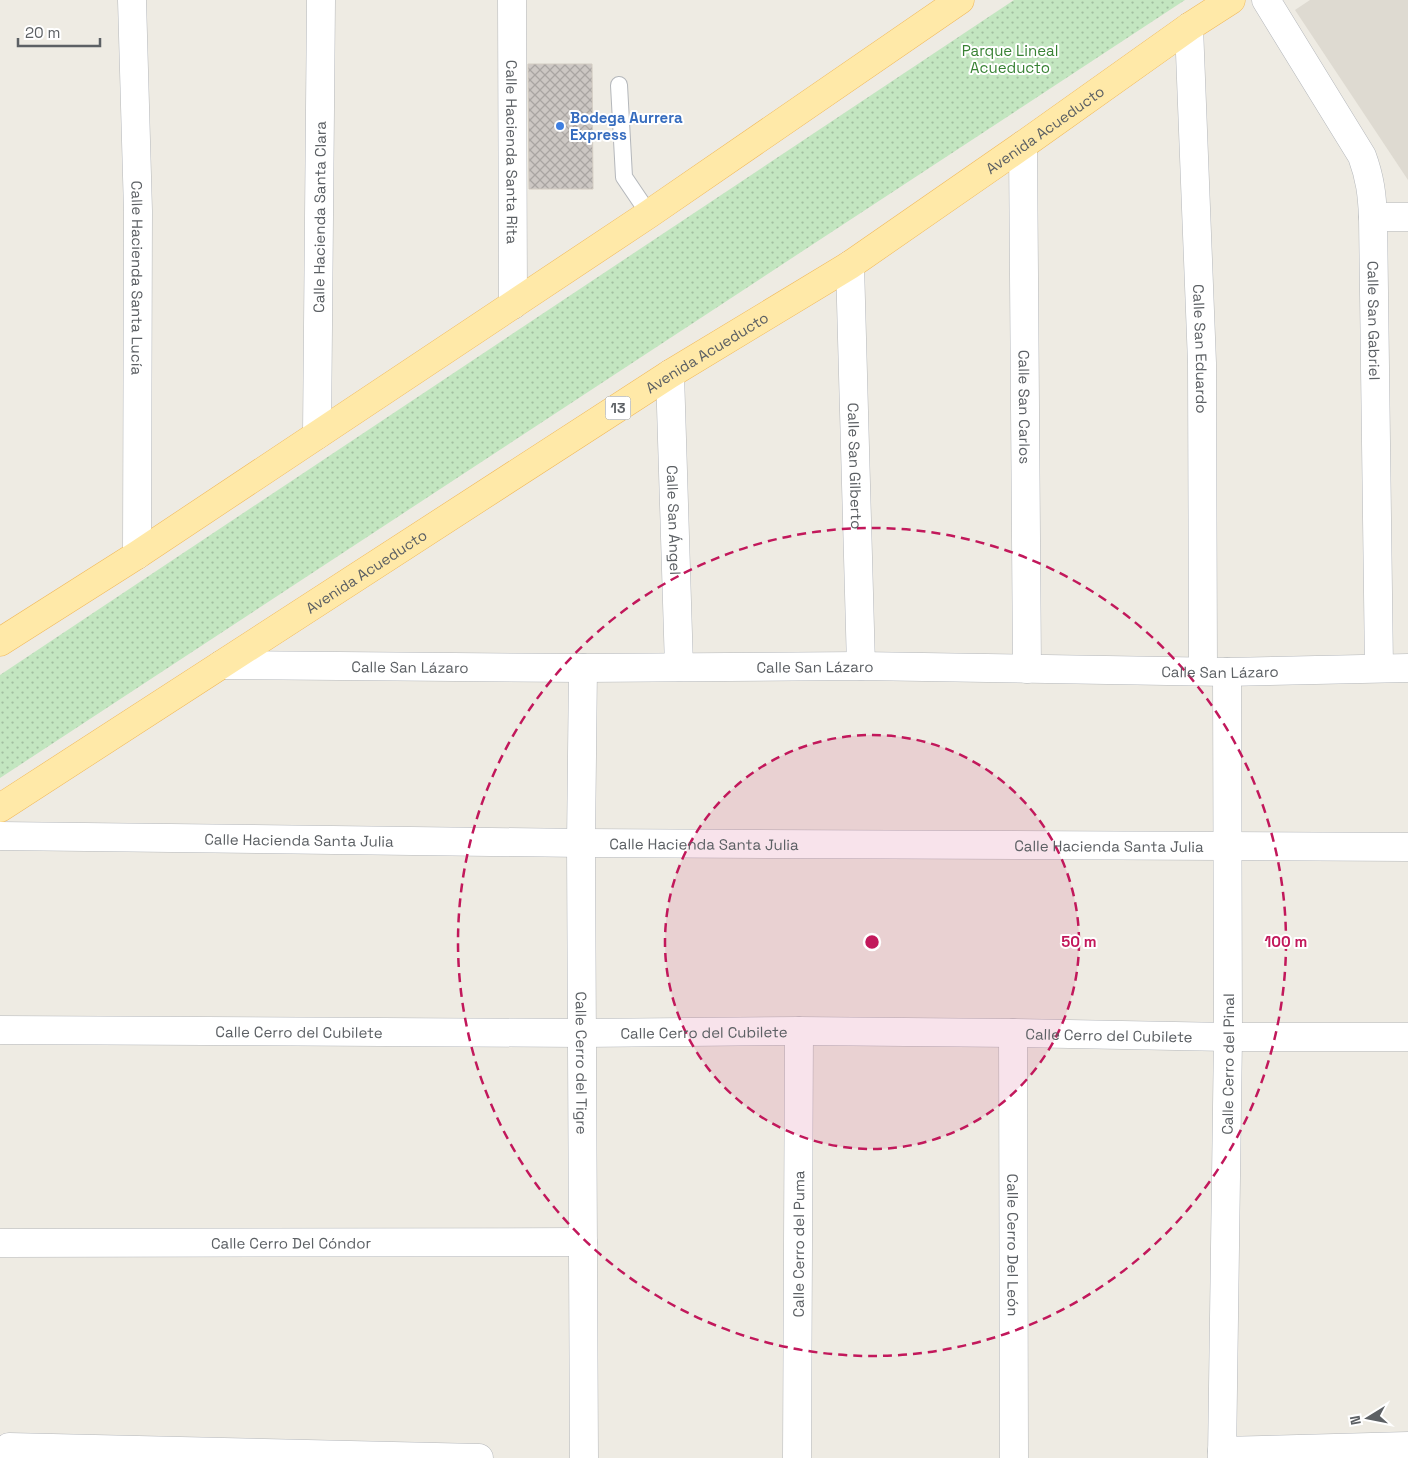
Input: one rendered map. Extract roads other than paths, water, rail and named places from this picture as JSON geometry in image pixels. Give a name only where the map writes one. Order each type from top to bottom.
[{"type":"main road","points":[[0,642],[137,555],[513,305],[960,0]]},
{"type":"main road","name":"Avenida Acueducto","points":[[0,808],[670,374],[850,265],[1230,0]]},
{"type":"street","name":"Calle Hacienda Santa Lucía","points":[[132,0],[138,211],[137,555]]},
{"type":"street","name":"Calle Hacienda Santa Clara","points":[[317,435],[321,0]]},
{"type":"street","name":"Calle Hacienda Santa Rita","points":[[512,0],[513,305]]},
{"type":"street","name":"Calle San Gabriel","points":[[1266,0],[1362,156],[1369,176],[1373,217],[1379,668]]},
{"type":"street","name":"Calle San Eduardo","points":[[1189,27],[1215,671]]},
{"type":"street","name":"Calle San Carlos","points":[[1023,145],[1027,669]]},
{"type":"street","points":[[1373,217],[1408,217]]},
{"type":"street","name":"Calle San Gilberto","points":[[850,265],[861,666]]},
{"type":"street","name":"Calle San Ángel","points":[[670,374],[679,667]]},
{"type":"street","name":"Calle San Lázaro","points":[[221,665],[583,668],[861,666],[1215,671],[1408,668]]},
{"type":"street","name":"Calle Cerro del Tigre","points":[[583,668],[581,843],[584,1458]]},
{"type":"street","name":"Calle Cerro del Pinal","points":[[1215,671],[1228,846],[1228,1037],[1222,1454]]},
{"type":"street","name":"Calle Hacienda Santa Julia","points":[[0,836],[581,843],[1408,847]]},
{"type":"street","name":"Calle Cerro del Cubilete","points":[[0,1030],[582,1033],[1013,1032],[1228,1037],[1408,1037]]},
{"type":"street","name":"Calle Cerro del Puma","points":[[797,1458],[799,1031]]},
{"type":"street","name":"Calle Cerro Del León","points":[[1013,1032],[1014,1458]]},
{"type":"street","name":"Calle Cerro Del Cóndor","points":[[0,1243],[584,1242]]},
{"type":"street","points":[[8,1446],[479,1458]]},
{"type":"street","points":[[1222,1454],[1408,1446]]},
{"type":"lane","points":[[619,85],[624,177],[649,214]]},
{"type":"place","name":"Bodega Aurrera Express","points":[[560,126]]},
{"type":"park label","name":"Parque Lineal Acueducto","points":[[1010,58]]}]
